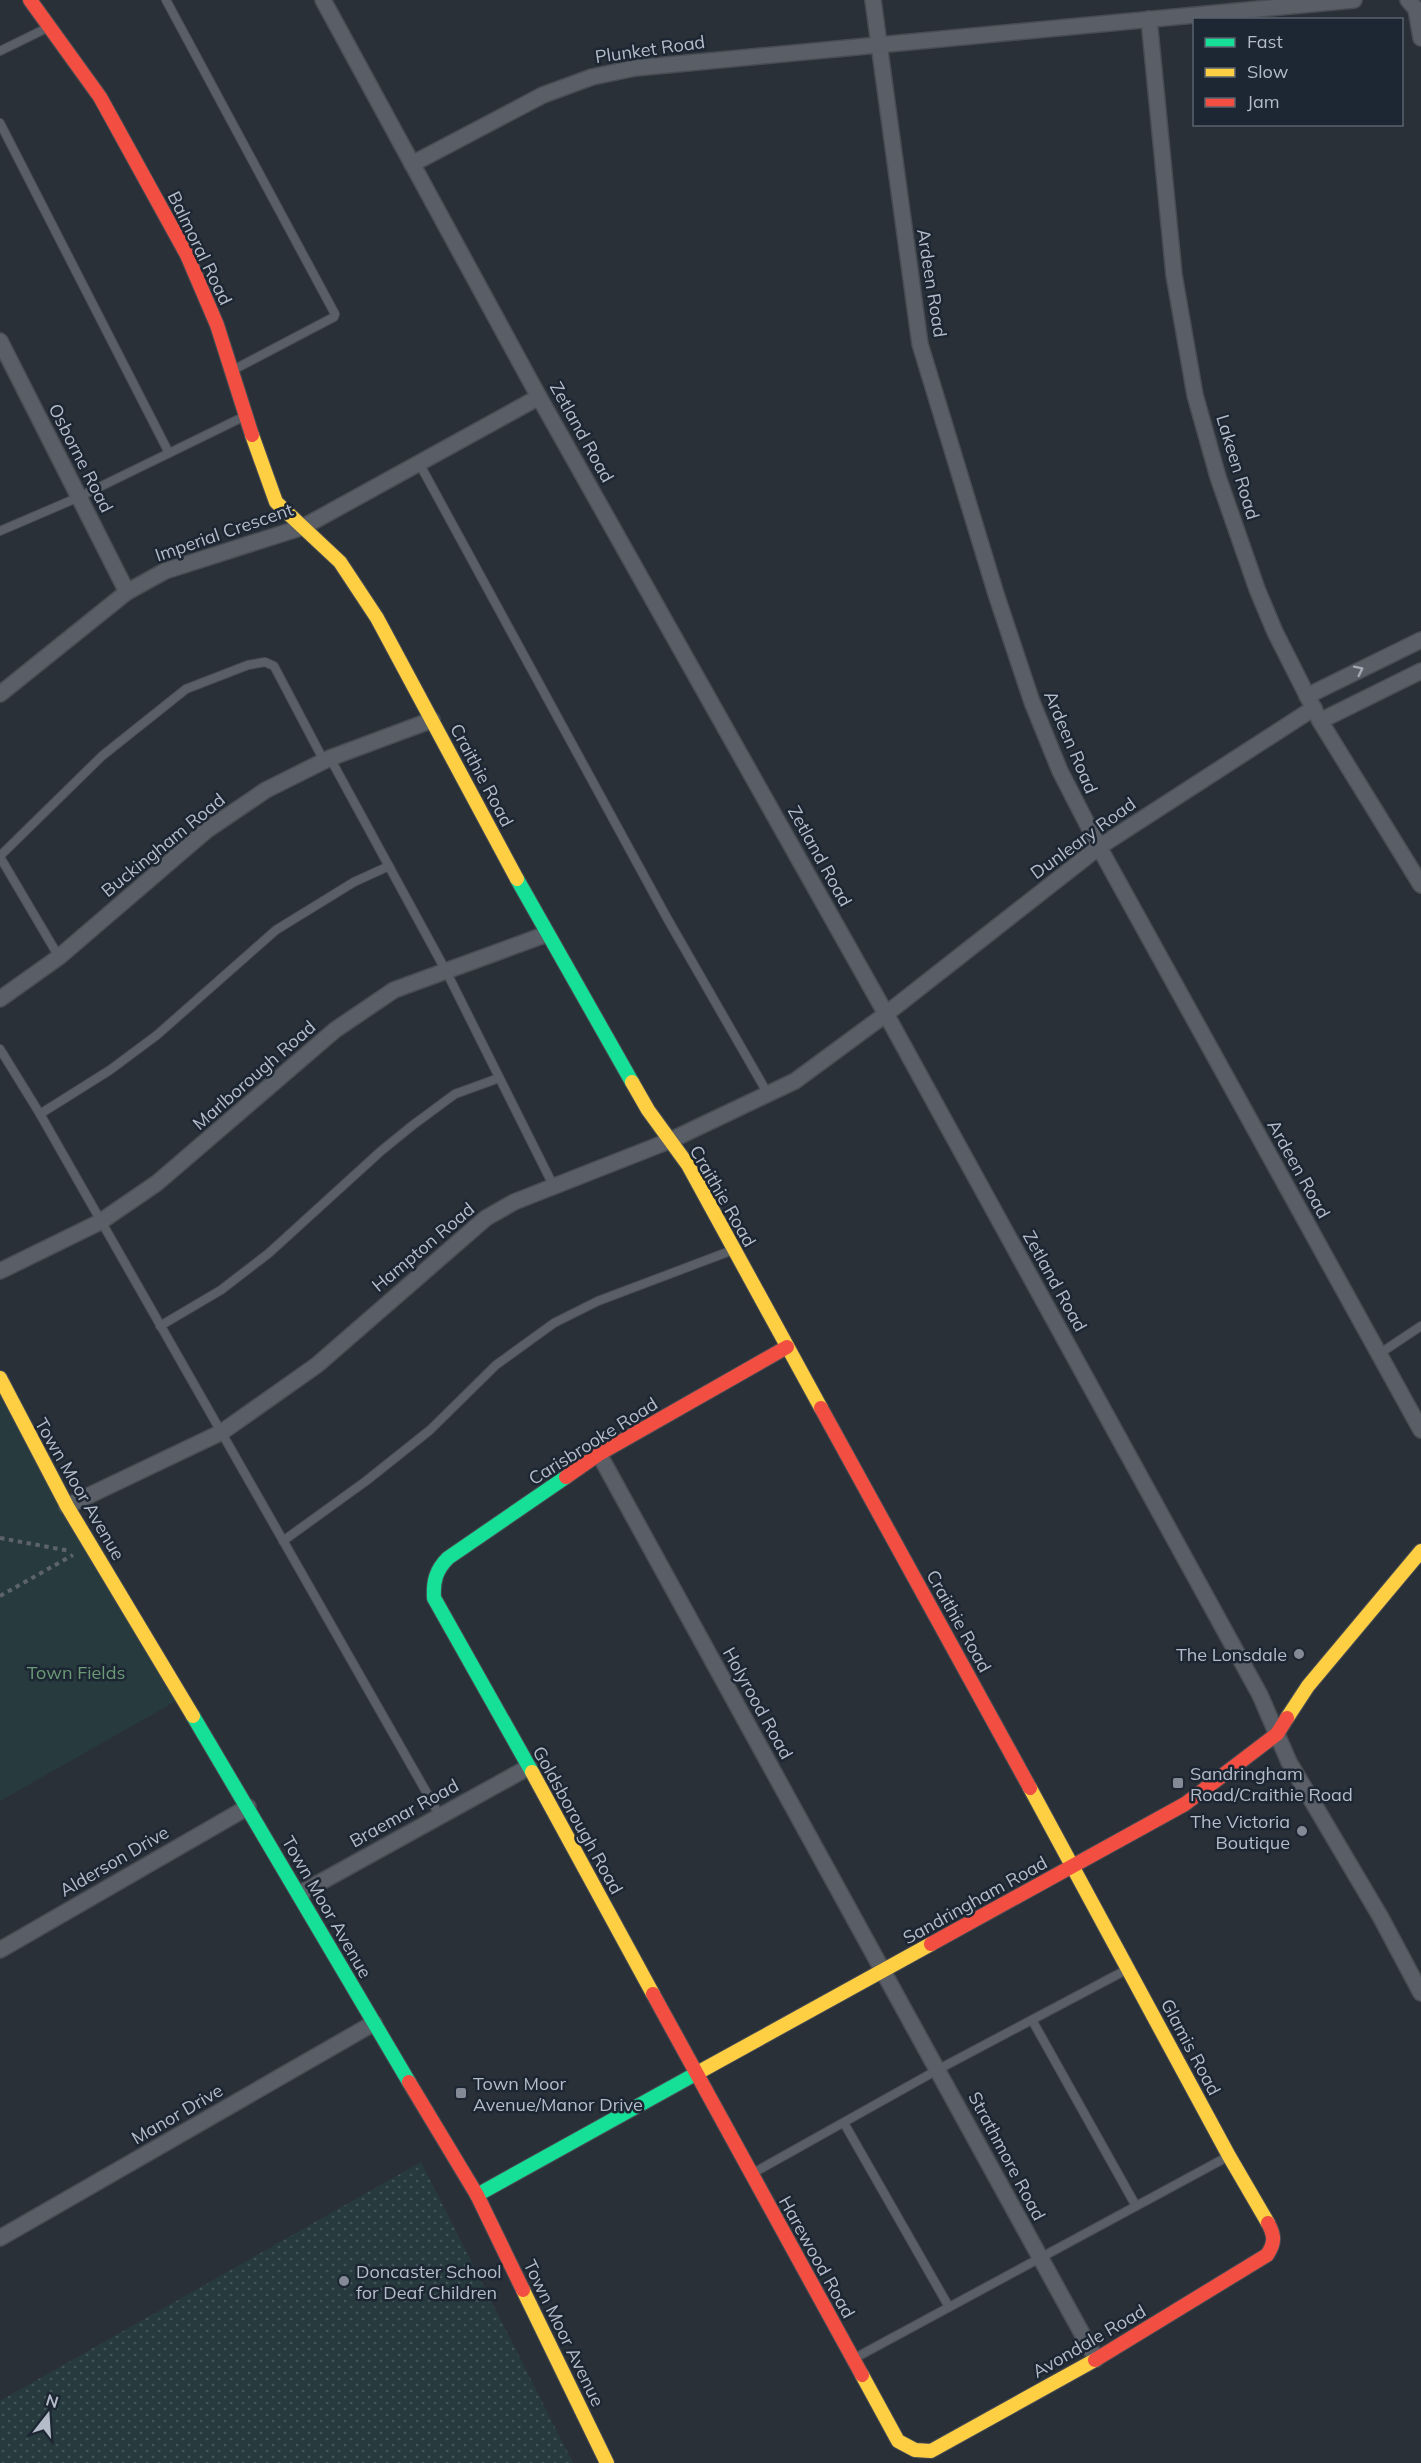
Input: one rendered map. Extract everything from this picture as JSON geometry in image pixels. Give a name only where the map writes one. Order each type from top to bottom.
[{"type":"street","name":"Balmoral Road","points":[[30,0],[100,97],[187,255],[217,325],[276,502],[303,527]]},
{"type":"street","name":"Zetland Road","points":[[323,0],[540,397],[886,1014],[1260,1695],[1288,1762],[1380,1916],[1421,1993]]},
{"type":"street","name":"Ardeen Road","points":[[873,0],[877,44],[920,344],[996,594],[1032,702],[1060,771],[1099,847],[1421,1431]]},
{"type":"street","name":"Plunket Road","points":[[412,164],[543,95],[592,77],[644,67],[1354,0]]},
{"type":"street","points":[[1408,0],[1416,9],[1421,38]]},
{"type":"street","name":"Lakeen Road","points":[[1149,19],[1174,275],[1196,395],[1218,477],[1257,589],[1275,632],[1314,708],[1421,885]]},
{"type":"street","name":"Osborne Road","points":[[0,341],[127,592]]},
{"type":"street","name":"Imperial Crescent","points":[[0,694],[127,592],[165,571],[303,527],[540,397]]},
{"type":"street","name":"Craithie Road","points":[[303,527],[323,544],[346,572],[377,618],[547,934],[648,1110],[688,1165],[1072,1866]]},
{"type":"street","name":"Dunleary Road","points":[[886,1014],[1099,847],[1421,640]]},
{"type":"street","name":"Dunleary Road","points":[[1314,708],[1421,671]]},
{"type":"street","name":"Buckingham Road","points":[[0,999],[59,957],[207,831],[266,790],[327,759],[432,720]]},
{"type":"street","name":"Marlborough Road","points":[[0,1271],[100,1222],[157,1183],[335,1030],[394,990],[547,934]]},
{"type":"street","name":"Hampton Road","points":[[67,1506],[222,1432],[317,1365],[486,1218],[514,1202],[669,1141],[795,1081],[886,1014]]},
{"type":"street","name":"Carisbrooke Road","points":[[433,1582],[438,1569],[448,1558],[599,1454],[787,1347]]},
{"type":"street","name":"Town Moor Avenue","points":[[0,1378],[67,1506],[477,2194],[607,2463]]},
{"type":"street","name":"Holyrood Road","points":[[599,1454],[883,1971]]},
{"type":"street","name":"Sandringham Road","points":[[477,2194],[1185,1804],[1277,1734],[1308,1686],[1421,1551]]},
{"type":"street","name":"Goldsborough Road","points":[[433,1582],[434,1598],[696,2074]]},
{"type":"street","name":"Braemar Road","points":[[298,1894],[529,1767]]},
{"type":"street","name":"Alderson Drive","points":[[0,1950],[248,1807]]},
{"type":"street","name":"Glamis Road","points":[[1072,1866],[1229,2156],[1273,2232],[1274,2245]]},
{"type":"street","name":"Strathmore Road","points":[[883,1971],[939,2069],[1096,2359]]},
{"type":"street","name":"Manor Drive","points":[[0,2238],[374,2024]]},
{"type":"street","name":"Harewood Road","points":[[696,2074],[898,2441],[915,2450]]},
{"type":"street","name":"Avondale Road","points":[[915,2450],[931,2451],[1096,2359],[1268,2255],[1274,2245]]},
{"type":"lane","points":[[166,0],[335,314],[334,317],[232,371]]},
{"type":"lane","points":[[0,51],[51,27]]},
{"type":"lane","points":[[0,123],[169,453]]},
{"type":"lane","points":[[0,531],[79,497],[246,416]]},
{"type":"lane","points":[[419,463],[667,918],[768,1094]]},
{"type":"lane","points":[[59,957],[0,857],[102,756],[186,689],[248,665],[265,662],[274,666],[389,866],[446,971],[554,1187]]},
{"type":"lane","points":[[40,1114],[110,1070],[157,1035],[276,930],[344,888],[389,866]]},
{"type":"lane","points":[[0,1048],[40,1114],[440,1816]]},
{"type":"lane","points":[[160,1326],[221,1290],[269,1253],[381,1151],[447,1100],[471,1087],[499,1077]]},
{"type":"lane","points":[[283,1541],[366,1481],[421,1437],[496,1365],[554,1323],[598,1301],[734,1250]]},
{"type":"lane","points":[[1379,1354],[1421,1326]]},
{"type":"lane","points":[[751,2174],[939,2069],[1129,1968]]},
{"type":"lane","points":[[1032,2020],[1136,2206]]},
{"type":"lane","points":[[844,2123],[950,2307]]},
{"type":"lane","points":[[854,2359],[1229,2156]]},
{"type":"path","points":[[0,1538],[79,1552],[0,1596]]},
{"type":"green space","name":"Town Fields","points":[[0,1378],[176,1701],[0,1801]]},
{"type":"green space","name":"Doncaster School for Deaf Children","points":[[421,2162],[573,2463],[0,2463],[0,2401]]},
{"type":"traffic: fast","points":[[517,879],[632,1082]]},
{"type":"traffic: fast","points":[[532,1772],[434,1598],[434,1586],[438,1571],[448,1558],[566,1477]]},
{"type":"traffic: fast","points":[[193,1716],[409,2082]]},
{"type":"traffic: fast","points":[[477,2195],[699,2072]]},
{"type":"traffic: slow","points":[[252,435],[276,502],[340,562],[377,618],[517,879]]},
{"type":"traffic: slow","points":[[632,1082],[648,1110],[688,1165],[821,1408]]},
{"type":"traffic: slow","points":[[0,1378],[67,1506],[193,1716]]},
{"type":"traffic: slow","points":[[1287,1718],[1308,1686],[1421,1551]]},
{"type":"traffic: slow","points":[[532,1772],[653,1994]]},
{"type":"traffic: slow","points":[[1030,1788],[1229,2156],[1268,2223]]},
{"type":"traffic: slow","points":[[699,2072],[931,1944]]},
{"type":"traffic: slow","points":[[523,2290],[607,2463]]},
{"type":"traffic: slow","points":[[862,2375],[898,2441],[915,2450],[931,2451],[1095,2360]]},
{"type":"traffic: jam","points":[[30,0],[100,97],[187,255],[217,325],[252,435]]},
{"type":"traffic: jam","points":[[566,1477],[599,1454],[787,1347]]},
{"type":"traffic: jam","points":[[821,1408],[1030,1788]]},
{"type":"traffic: jam","points":[[931,1944],[1185,1804],[1277,1734],[1287,1718]]},
{"type":"traffic: jam","points":[[653,1994],[862,2375]]},
{"type":"traffic: jam","points":[[409,2082],[477,2195],[523,2290]]},
{"type":"traffic: jam","points":[[1095,2360],[1267,2255],[1272,2247],[1273,2239],[1268,2223]]},
{"type":"place","name":"The Lonsdale","points":[[1299,1654]]},
{"type":"place","name":"Sandringham Road/Craithie Road","points":[[1178,1783]]},
{"type":"place","name":"The Victoria Boutique","points":[[1302,1831]]},
{"type":"place","name":"Town Moor Avenue/Manor Drive","points":[[461,2093]]},
{"type":"place","name":"Doncaster School for Deaf Children","points":[[344,2281]]}]
